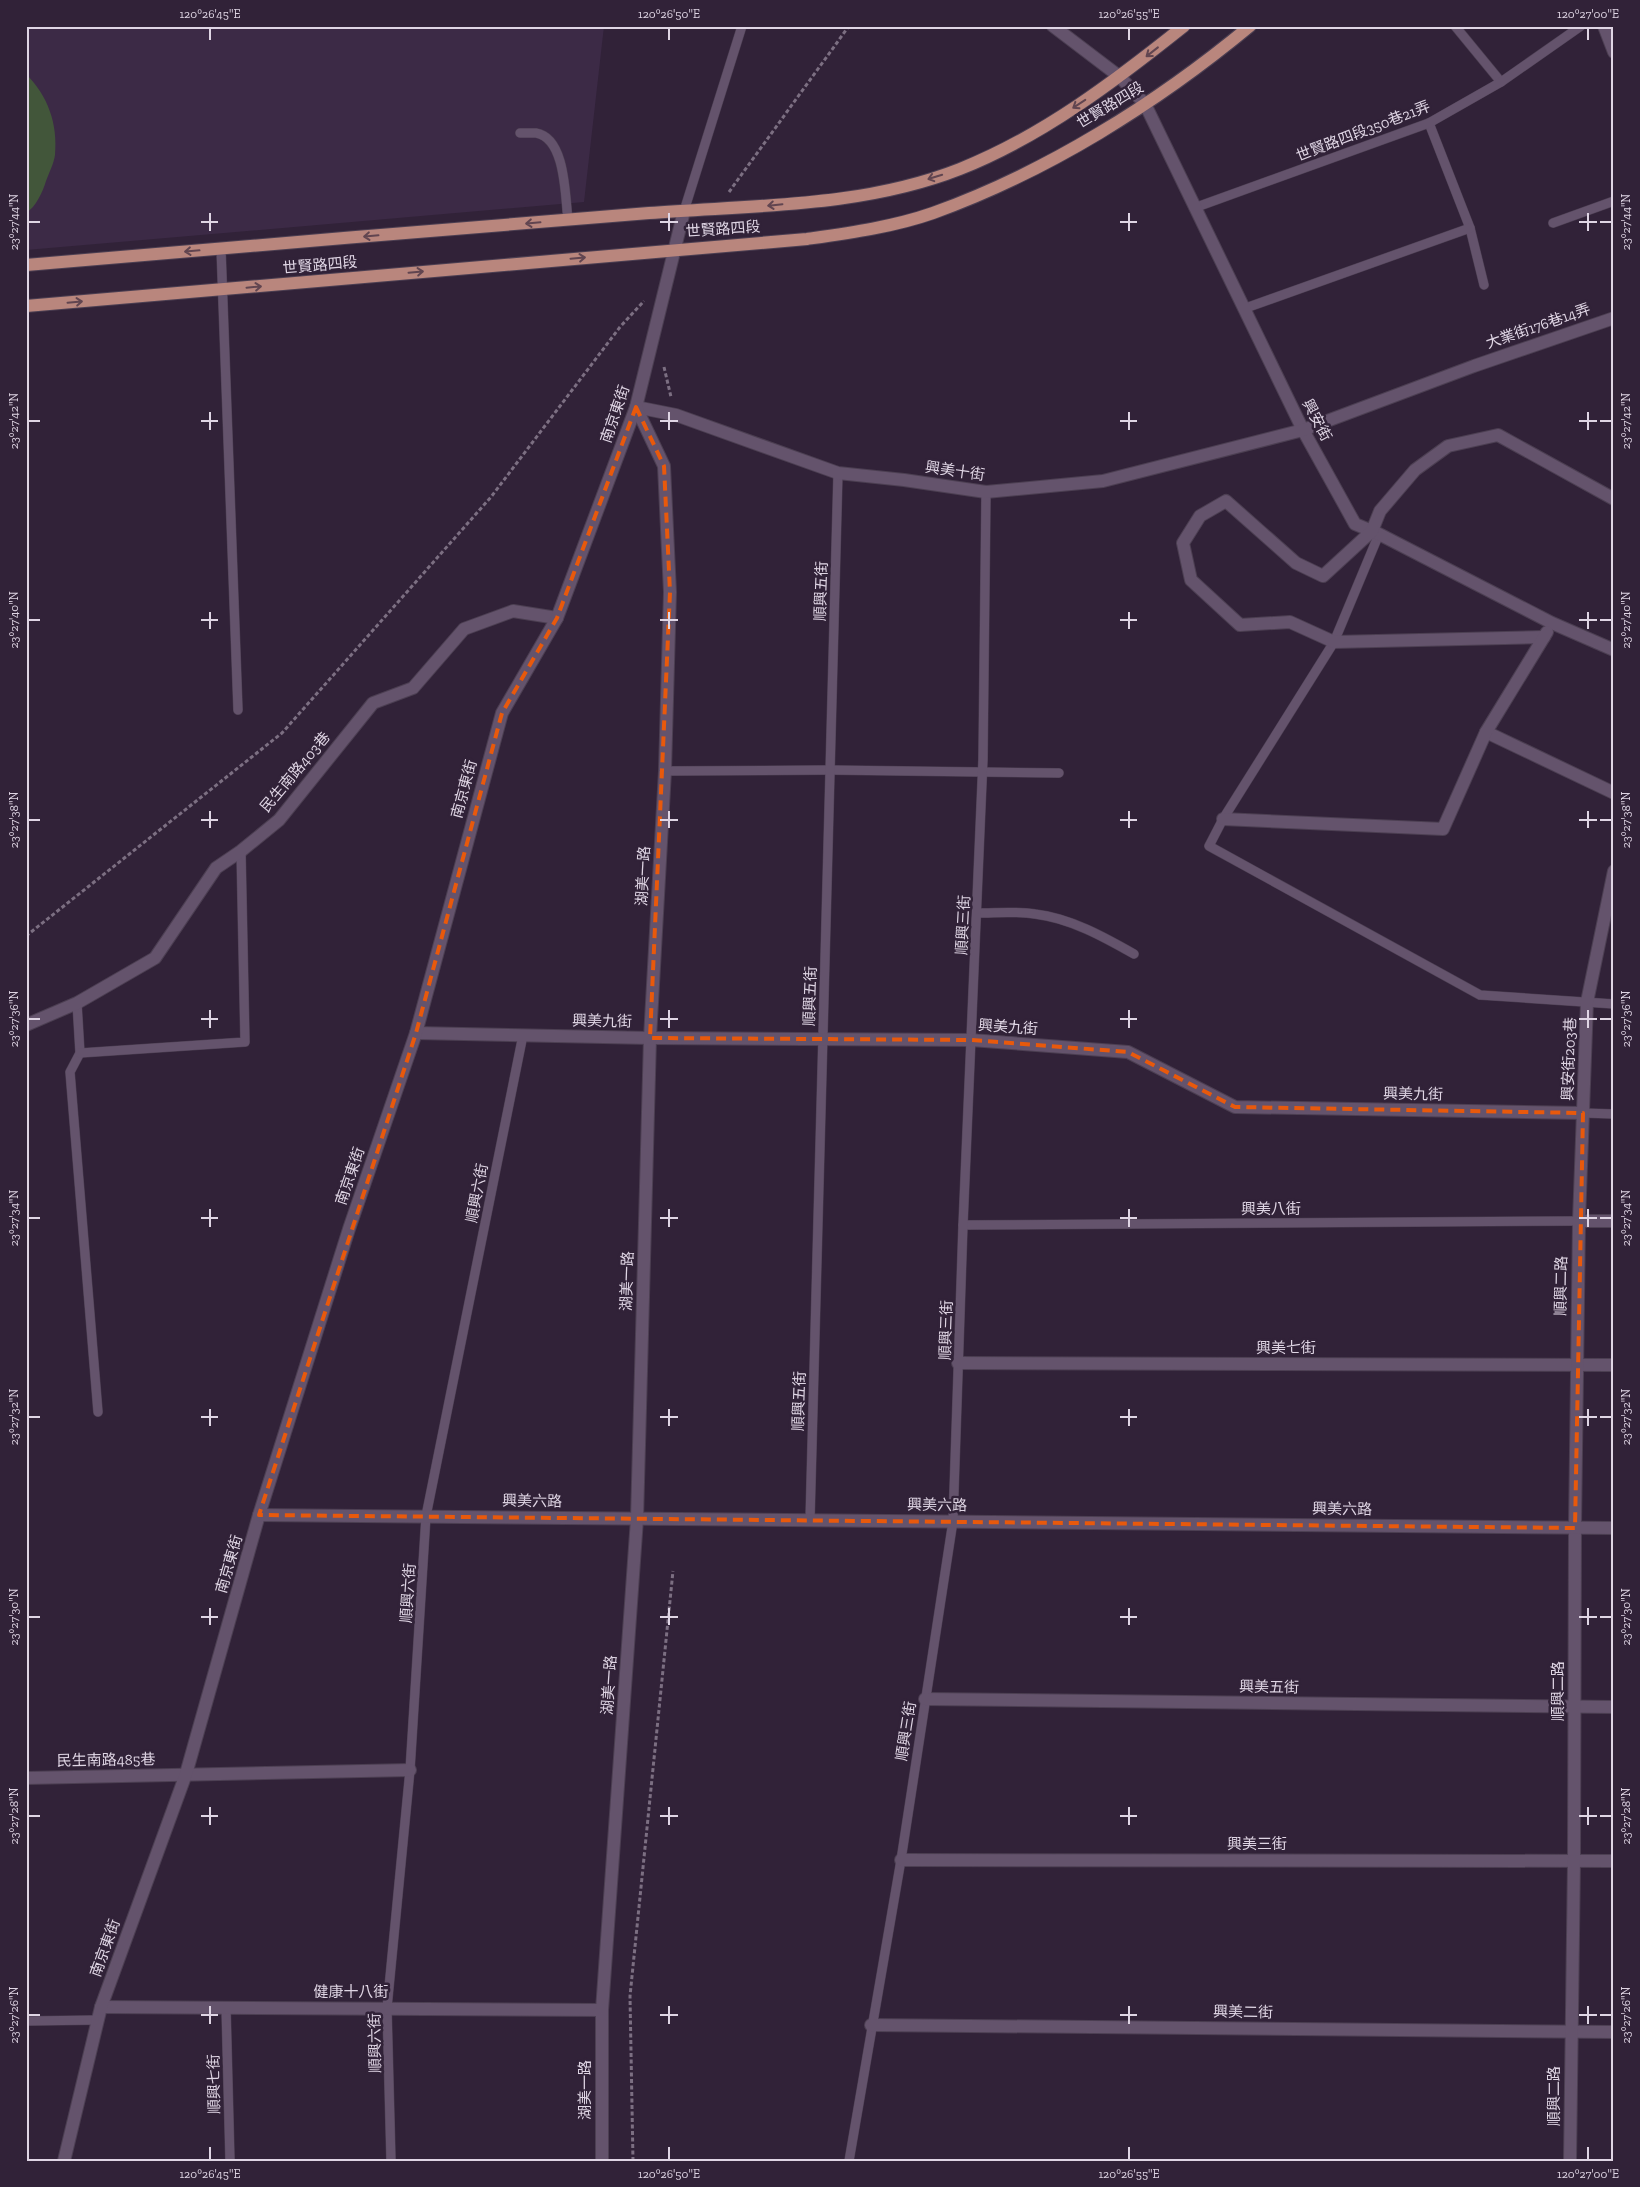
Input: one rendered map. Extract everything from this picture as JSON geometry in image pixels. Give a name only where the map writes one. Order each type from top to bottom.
[{"type":"main road","name":"世賢路四段","points":[[26,265],[568,220],[715,210],[876,193],[959,170],[1028,137],[1120,77],[1184,26]]},
{"type":"main road","name":"世賢路四段","points":[[26,306],[807,239],[869,230],[932,213],[1002,185],[1053,158],[1146,104],[1250,26]]},
{"type":"street","name":"興安街","points":[[1053,26],[1120,77],[1146,104],[1194,208],[1303,430],[1355,524],[1376,532],[1552,623],[1614,650]]},
{"type":"street","points":[[1604,26],[1614,52]]},
{"type":"street","name":"南京東街","points":[[64,2161],[100,2007],[186,1774],[259,1515],[349,1230],[416,1033],[502,713],[557,618],[636,407],[684,211]]},
{"type":"street","name":"大業街176巷14弄","points":[[1303,430],[1474,366],[1614,318]]},
{"type":"street","name":"興美十街","points":[[636,407],[676,415],[838,473],[986,492],[1104,481],[1303,430]]},
{"type":"street","name":"湖美一路","points":[[602,2161],[602,2010],[637,1518],[650,1038],[665,772],[670,592],[664,466],[636,407]]},
{"type":"street","points":[[1544,637],[1334,642],[1290,622],[1240,625],[1191,580],[1183,543],[1200,516],[1226,501],[1296,563],[1323,576],[1376,532],[1380,511],[1415,470],[1448,446],[1498,435],[1614,499]]},
{"type":"street","name":"民生南路403巷","points":[[26,1025],[77,1003],[156,958],[216,868],[240,852],[279,820],[373,703],[413,688],[464,629],[513,612],[557,618]]},
{"type":"street","points":[[1223,819],[1443,829],[1486,732],[1552,623]]},
{"type":"street","points":[[1486,732],[1614,793]]},
{"type":"street","name":"興安街203巷","points":[[1579,1221],[1587,1002],[1614,871]]},
{"type":"street","name":"興美九街","points":[[416,1033],[650,1038],[971,1040],[1128,1052],[1235,1107],[1583,1113]]},
{"type":"street","points":[[1579,1221],[1614,1221]]},
{"type":"street","name":"順興二路","points":[[1570,2161],[1579,1221]]},
{"type":"street","name":"興美七街","points":[[958,1363],[1614,1365]]},
{"type":"street","name":"興美六路","points":[[259,1515],[1614,1528]]},
{"type":"street","name":"興美五街","points":[[925,1699],[1614,1707]]},
{"type":"street","name":"民生南路485巷","points":[[26,1778],[410,1770]]},
{"type":"street","name":"興美三街","points":[[901,1860],[1614,1860]]},
{"type":"street","name":"健康十八街","points":[[100,2007],[602,2010]]},
{"type":"street","name":"興美二街","points":[[871,2025],[1614,2032]]},
{"type":"lane","points":[[684,211],[742,26]]},
{"type":"lane","points":[[1455,26],[1500,82]]},
{"type":"lane","name":"世賢路四段350巷21弄","points":[[1194,208],[1429,123],[1500,82],[1581,26]]},
{"type":"lane","points":[[1429,123],[1470,228],[1484,285]]},
{"type":"lane","points":[[520,133],[537,133],[548,140],[560,157],[568,220]]},
{"type":"lane","points":[[1553,223],[1614,201]]},
{"type":"lane","points":[[1243,309],[1470,228]]},
{"type":"lane","points":[[221,248],[238,710]]},
{"type":"lane","name":"順興五街","points":[[810,1520],[838,473]]},
{"type":"lane","name":"順興三街","points":[[849,2161],[901,1860],[953,1521],[982,772],[986,492]]},
{"type":"lane","points":[[1376,532],[1334,642],[1223,819],[1209,846],[1480,994],[1614,1004]]},
{"type":"lane","points":[[665,772],[830,770],[1060,772]]},
{"type":"lane","points":[[80,1053],[245,1042],[240,852]]},
{"type":"lane","points":[[977,913],[1035,914],[1062,920],[1109,939],[1134,954]]},
{"type":"lane","points":[[77,1003],[80,1053],[70,1072],[98,1412]]},
{"type":"lane","name":"順興六街","points":[[391,2161],[387,2008],[410,1770],[426,1516],[523,1035]]},
{"type":"lane","points":[[1583,1113],[1614,1114]]},
{"type":"lane","name":"興美八街","points":[[963,1225],[1579,1221]]},
{"type":"lane","name":"順興七街","points":[[226,2007],[230,2161]]},
{"type":"lane","points":[[26,2021],[98,2020]]},
{"type":"path","points":[[715,210],[849,26]]},
{"type":"path","points":[[26,936],[282,733],[491,497],[620,327],[645,300]]},
{"type":"path","points":[[633,2161],[630,1996],[673,1571]]},
{"type":"highlighted area","points":[[636,407],[664,466],[670,592],[650,1038],[971,1040],[1128,1052],[1235,1107],[1583,1113],[1575,1528],[259,1515],[416,1033],[502,713],[557,618]]},
{"type":"shaded area","points":[[26,26],[604,26],[584,202],[26,250]]},
{"type":"green space","points":[[26,74],[46,101],[53,122],[56,144],[54,161],[43,189],[36,203],[26,213]]}]
